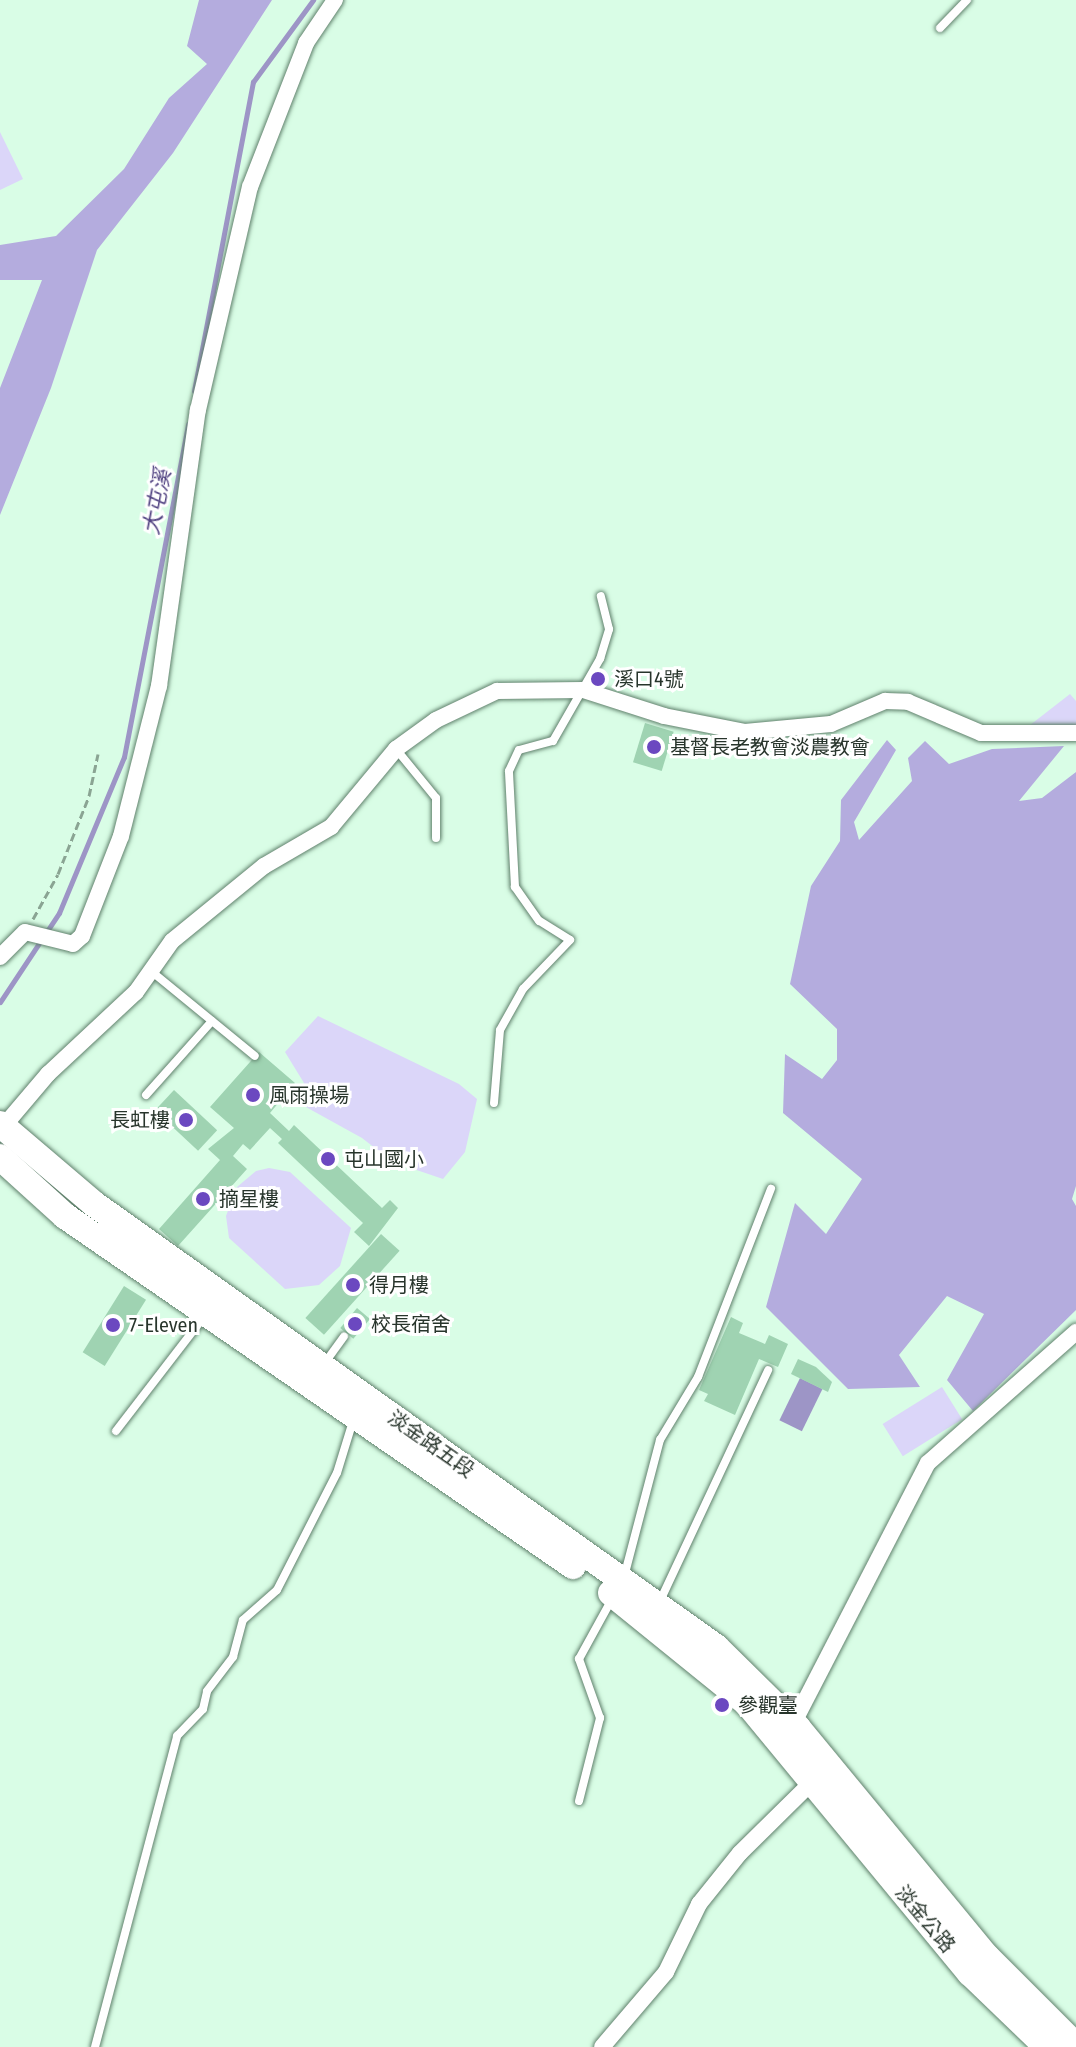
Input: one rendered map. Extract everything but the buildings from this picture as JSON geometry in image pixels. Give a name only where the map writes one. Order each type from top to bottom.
[{"type":"main road","name":"淡金路五段","points":[[2,1125],[180,1281],[206,1314],[355,1416],[618,1588],[658,1606],[716,1647],[785,1733],[828,1777]]},
{"type":"main road","name":"淡金路五段","points":[[0,1157],[65,1216],[180,1281],[321,1368],[618,1588],[785,1733]]},
{"type":"main road","name":"淡金公路","points":[[828,1777],[987,1957],[1066,2039]]},
{"type":"street","points":[[0,957],[29,934],[73,944],[82,936],[143,763],[159,686],[179,517],[198,410],[250,187],[306,43],[335,0]]},
{"type":"street","points":[[2,1125],[48,1074],[136,992],[172,941],[264,866],[331,827],[396,749],[436,720],[497,691],[583,690],[664,716],[745,732],[831,724],[885,701],[908,702],[981,733],[1076,733]]},
{"type":"street","points":[[785,1733],[928,1463],[1076,1332]]},
{"type":"street","points":[[602,2047],[666,1972],[699,1904],[740,1853],[828,1777]]},
{"type":"lane","points":[[940,28],[967,0]]},
{"type":"lane","points":[[494,1103],[500,1030],[523,989],[570,940],[539,921],[515,887],[509,771],[519,750],[553,741],[583,690],[609,629],[601,596]]},
{"type":"lane","points":[[396,749],[436,798],[436,838]]},
{"type":"lane","points":[[151,970],[255,1056]]},
{"type":"lane","points":[[146,1095],[212,1021]]},
{"type":"lane","points":[[579,1801],[600,1718],[579,1659],[618,1588],[660,1440],[698,1377],[771,1189]]},
{"type":"lane","points":[[116,1431],[206,1314]]},
{"type":"lane","points":[[321,1368],[344,1336]]},
{"type":"lane","points":[[658,1606],[768,1370]]},
{"type":"lane","points":[[95,2047],[177,1736],[203,1709],[207,1691],[233,1657],[243,1620],[277,1590],[337,1473],[355,1416]]},
{"type":"path","points":[[29,934],[58,874],[89,796],[98,754]]},
{"type":"shaded area","points":[[199,0],[272,0],[173,153],[97,250],[51,388],[0,515],[0,388],[42,280],[0,280],[0,245],[56,236],[124,169],[169,98],[207,64],[187,46]]},
{"type":"shaded area","points":[[0,132],[23,179],[0,190]]},
{"type":"shaded area","points":[[1070,694],[1076,701],[1076,725],[1025,729]]},
{"type":"shaded area","points":[[887,740],[896,750],[854,822],[859,840],[912,781],[908,758],[925,741],[949,764],[992,749],[1064,746],[1019,801],[1042,798],[1076,772],[1076,1186],[1072,1199],[1076,1206],[1076,1310],[973,1411],[947,1380],[984,1314],[947,1296],[899,1355],[920,1387],[848,1389],[766,1307],[795,1203],[826,1234],[862,1179],[783,1113],[785,1054],[822,1079],[837,1060],[837,1029],[790,984],[811,886],[840,841],[841,800]]},
{"type":"shaded area","points":[[318,1016],[459,1084],[477,1099],[465,1152],[443,1179],[393,1162],[362,1138],[295,1101],[304,1083],[285,1052]]},
{"type":"shaded area","points":[[269,1168],[290,1172],[351,1228],[340,1266],[319,1285],[285,1289],[229,1238],[226,1216],[237,1187],[256,1171]]},
{"type":"shaded area","points":[[800,1378],[822,1389],[802,1431],[779,1420]]},
{"type":"shaded area","points":[[942,1387],[962,1419],[903,1456],[883,1424]]},
{"type":"waterway","name":"大屯溪","points":[[194,391],[253,82],[313,0]]},
{"type":"waterway","name":"大屯溪","points":[[0,1002],[59,913],[124,757],[188,424]]},
{"type":"place","name":"溪口4號","points":[[598,679]]},
{"type":"place","name":"基督長老教會淡農教會","points":[[654,747]]},
{"type":"place","name":"風雨操場","points":[[253,1095]]},
{"type":"place","name":"長虹樓","points":[[186,1120]]},
{"type":"place","name":"屯山國小","points":[[328,1159]]},
{"type":"place","name":"摘星樓","points":[[203,1199]]},
{"type":"place","name":"得月樓","points":[[353,1285]]},
{"type":"place","name":"校長宿舍","points":[[355,1324]]},
{"type":"place","name":"7-Eleven","points":[[113,1325]]},
{"type":"place","name":"參觀臺","points":[[722,1705]]}]
